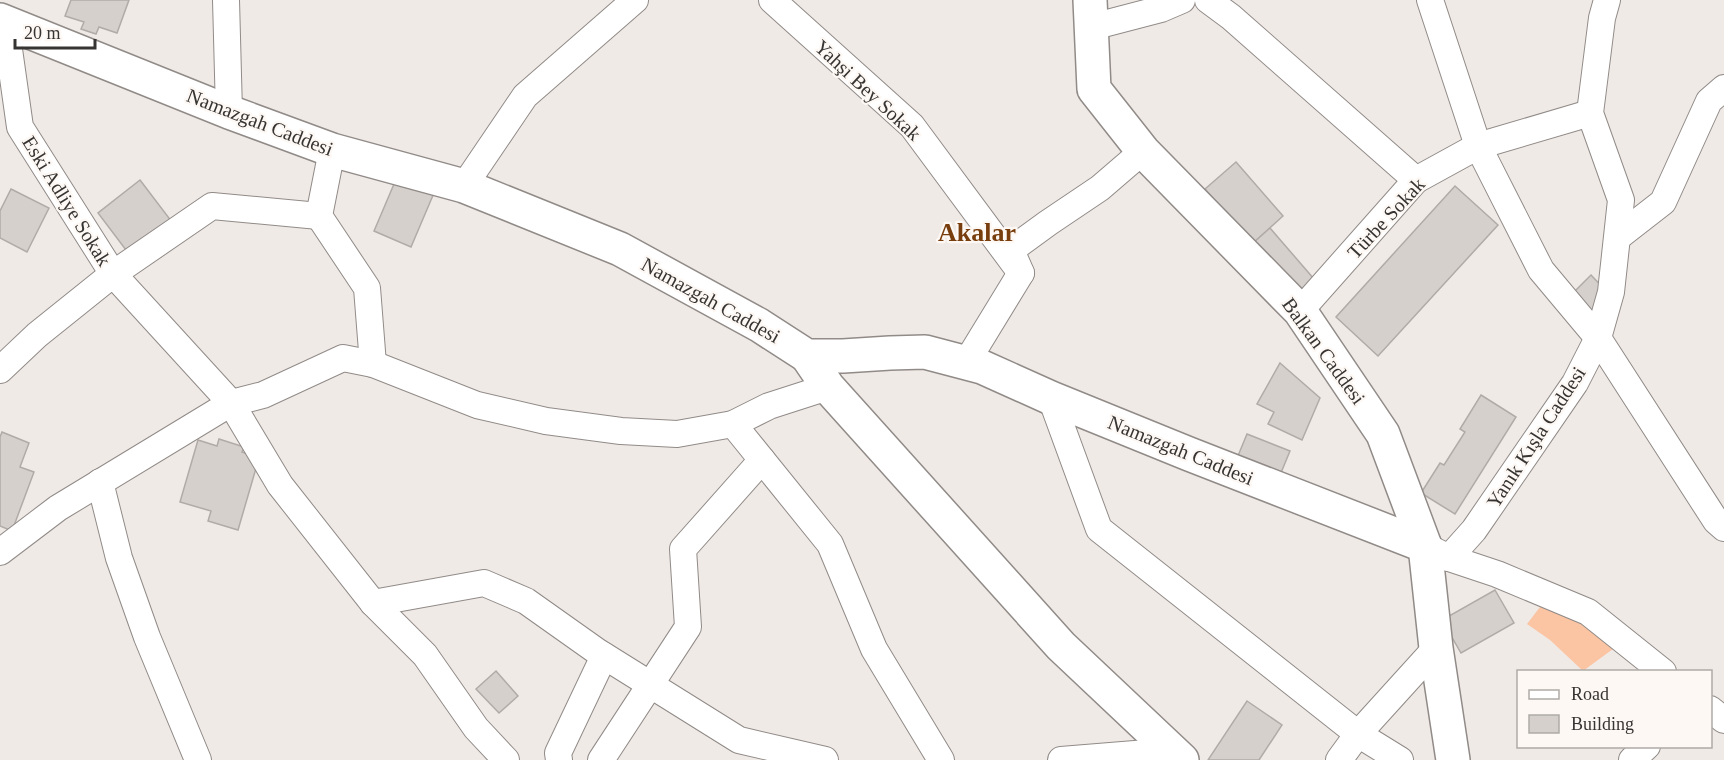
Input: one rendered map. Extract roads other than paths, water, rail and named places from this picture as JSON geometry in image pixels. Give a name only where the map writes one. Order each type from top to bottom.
[{"type":"street","points":[[226,0],[228,111]]},
{"type":"street","points":[[464,186],[525,96],[635,0]]},
{"type":"street","name":"Yahşi Bey Sokak","points":[[772,0],[912,126],[1021,273]]},
{"type":"street","points":[[1091,14],[1161,9],[1182,0]]},
{"type":"street","points":[[1208,0],[1231,17],[1416,180]]},
{"type":"street","points":[[1430,0],[1478,146],[1541,270],[1598,338],[1716,521],[1724,528]]},
{"type":"street","name":"Yanık Kışla Caddesi","points":[[1437,552],[1474,530],[1575,383],[1598,338],[1611,292],[1622,200],[1590,113],[1602,18],[1607,0]]},
{"type":"street","name":"Balkan Caddesi","points":[[1091,14],[1094,89],[1143,151],[1300,311],[1383,434],[1437,552],[1436,648],[1453,760]]},
{"type":"street","name":"Namazgah Caddesi","points":[[2,20],[228,111],[332,150],[464,186],[620,249],[759,325],[807,356],[925,352],[982,367],[1051,398],[1437,552]]},
{"type":"street","name":"Eski Adliye Sokak","points":[[2,20],[20,127],[113,274],[231,403],[280,485],[373,603],[425,655],[476,728],[506,760]]},
{"type":"street","points":[[1618,237],[1663,202],[1709,101],[1724,88]]},
{"type":"street","name":"Türbe Sokak","points":[[1300,311],[1416,180],[1478,146],[1590,113]]},
{"type":"street","points":[[332,150],[319,216],[367,288],[373,364]]},
{"type":"street","points":[[966,363],[1021,273],[1011,250],[1100,188],[1143,151]]},
{"type":"street","points":[[0,370],[37,335],[113,274],[212,206],[319,216]]},
{"type":"street","points":[[807,356],[828,387],[1061,646],[1177,755]]},
{"type":"street","points":[[0,552],[58,508],[231,403],[263,395],[343,358],[373,364],[477,405],[546,421],[621,431],[677,434],[733,424],[769,406],[828,387]]},
{"type":"street","points":[[1051,398],[1099,529],[1358,734],[1400,760]]},
{"type":"street","points":[[733,424],[830,544],[874,649],[941,760]]},
{"type":"street","points":[[601,760],[688,627],[683,549],[762,460]]},
{"type":"street","points":[[100,482],[119,558],[147,638],[198,760]]},
{"type":"street","points":[[1437,552],[1588,612],[1660,670]]},
{"type":"street","points":[[373,603],[484,583],[526,602],[604,656],[739,740],[825,760]]},
{"type":"street","points":[[1339,760],[1358,734],[1436,648]]},
{"type":"street","points":[[559,760],[558,753],[604,656]]},
{"type":"street","points":[[1632,760],[1646,748]]},
{"type":"street","points":[[1061,760],[1177,755]]},
{"type":"district","name":"Akalar","points":[[977,232]]}]
